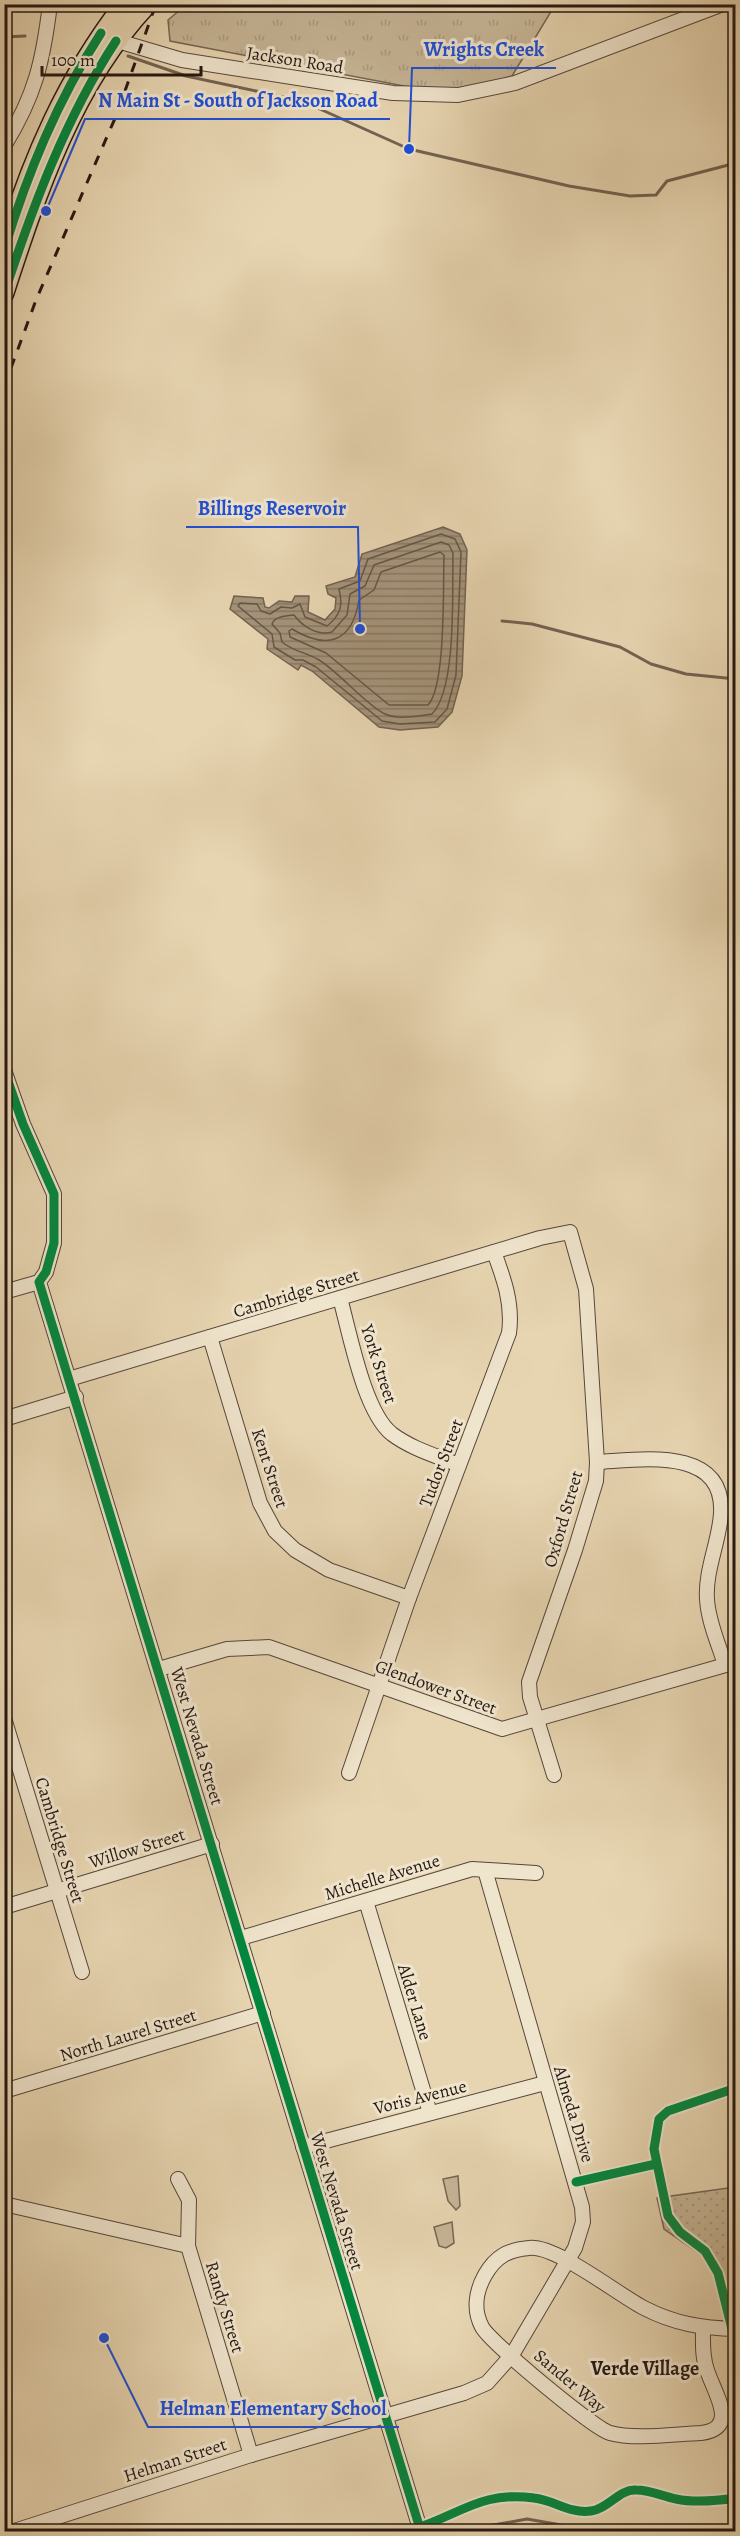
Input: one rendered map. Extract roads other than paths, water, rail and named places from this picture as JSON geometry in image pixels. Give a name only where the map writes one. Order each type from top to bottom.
[{"type":"main road","points":[[4,250],[55,111],[109,37],[124,4]]},
{"type":"main road","points":[[109,37],[148,4]]},
{"type":"main road","points":[[4,294],[16,217]]},
{"type":"street","points":[[4,146],[31,96],[40,70],[50,4]]},
{"type":"street","name":"Jackson Road","points":[[109,37],[182,60],[221,67],[393,93],[458,95],[515,83],[723,4]]},
{"type":"street","points":[[4,1070],[23,1124],[54,1194],[54,1243],[46,1272],[39,1282],[4,1292]]},
{"type":"street","name":"Oxford Street","points":[[532,1240],[570,1232],[579,1256],[586,1289],[597,1462],[591,1499],[528,1682],[554,1775]]},
{"type":"street","name":"Cambridge Street","points":[[69,1379],[532,1240]]},
{"type":"street","name":"Tudor Street","points":[[349,1773],[409,1598],[509,1333],[508,1292],[494,1252]]},
{"type":"street","name":"West Nevada Street","points":[[39,1282],[421,2532]]},
{"type":"street","name":"York Street","points":[[340,1298],[368,1395],[374,1411],[385,1428],[421,1450],[459,1465]]},
{"type":"street","name":"Kent Street","points":[[210,1337],[260,1503],[274,1531],[295,1550],[328,1570],[409,1598]]},
{"type":"street","points":[[4,1419],[76,1397]]},
{"type":"street","points":[[597,1462],[677,1460],[697,1467],[715,1487],[721,1514],[706,1598],[730,1664]]},
{"type":"street","name":"Glendower Street","points":[[159,1669],[227,1649],[268,1647],[496,1728],[508,1728],[730,1664]]},
{"type":"street","name":"Cambridge Street","points":[[4,1718],[82,1972]]},
{"type":"street","name":"Willow Street","points":[[4,1907],[212,1844]]},
{"type":"street","name":"Michelle Avenue","points":[[241,1938],[472,1869],[536,1873]]},
{"type":"street","name":"Almeda Drive","points":[[384,2416],[480,2388],[498,2373],[512,2355],[567,2262],[580,2233],[582,2207],[485,1870]]},
{"type":"street","name":"Alder Lane","points":[[366,1901],[430,2113]]},
{"type":"street","name":"North Laurel Street","points":[[4,2091],[263,2013]]},
{"type":"street","name":"Voris Avenue","points":[[303,2147],[545,2083]]},
{"type":"street","points":[[178,2179],[189,2200],[189,2246]]},
{"type":"street","name":"Randy Street","points":[[4,2204],[189,2246],[251,2455]]},
{"type":"street","name":"Sander Way","points":[[702,2329],[706,2368],[723,2412],[719,2425],[707,2432],[626,2435],[603,2430],[581,2416],[512,2355],[492,2341],[479,2321],[477,2298],[485,2275],[496,2258],[508,2251],[540,2248],[645,2308],[681,2324],[702,2329],[735,2329]]},
{"type":"street","name":"Helman Street","points":[[11,2532],[251,2455],[384,2416]]},
{"type":"water","points":[[443,527],[460,534],[467,550],[462,676],[452,712],[438,727],[400,730],[379,727],[312,671],[301,665],[298,670],[267,649],[268,639],[230,609],[234,596],[263,598],[265,607],[269,608],[279,601],[292,602],[295,596],[309,596],[308,612],[325,620],[335,609],[336,598],[328,594],[326,586],[355,577],[362,554]]},
{"type":"waterway","points":[[4,37],[25,36]]},
{"type":"waterway","points":[[128,56],[186,76],[302,101],[409,149],[569,186],[630,196],[656,195],[667,181],[736,163]]},
{"type":"waterway","points":[[502,621],[532,624],[620,647],[651,664],[686,674],[736,679]]},
{"type":"waterway","points":[[472,2532],[477,2528],[527,2519],[601,2532]]},
{"type":"waterway","points":[[673,2532],[684,2528],[736,2530]]},
{"type":"railway","points":[[4,387],[36,300],[116,116],[156,4]]},
{"type":"place","name":"Wrights Creek","points":[[409,149]]},
{"type":"place","name":"N Main St - South of Jackson Road","points":[[46,211]]},
{"type":"place","name":"Billings Reservoir","points":[[360,629]]},
{"type":"place","name":"Helman Elementary School","points":[[104,2338]]},
{"type":"district","name":"Verde Village","points":[[645,2368]]}]
